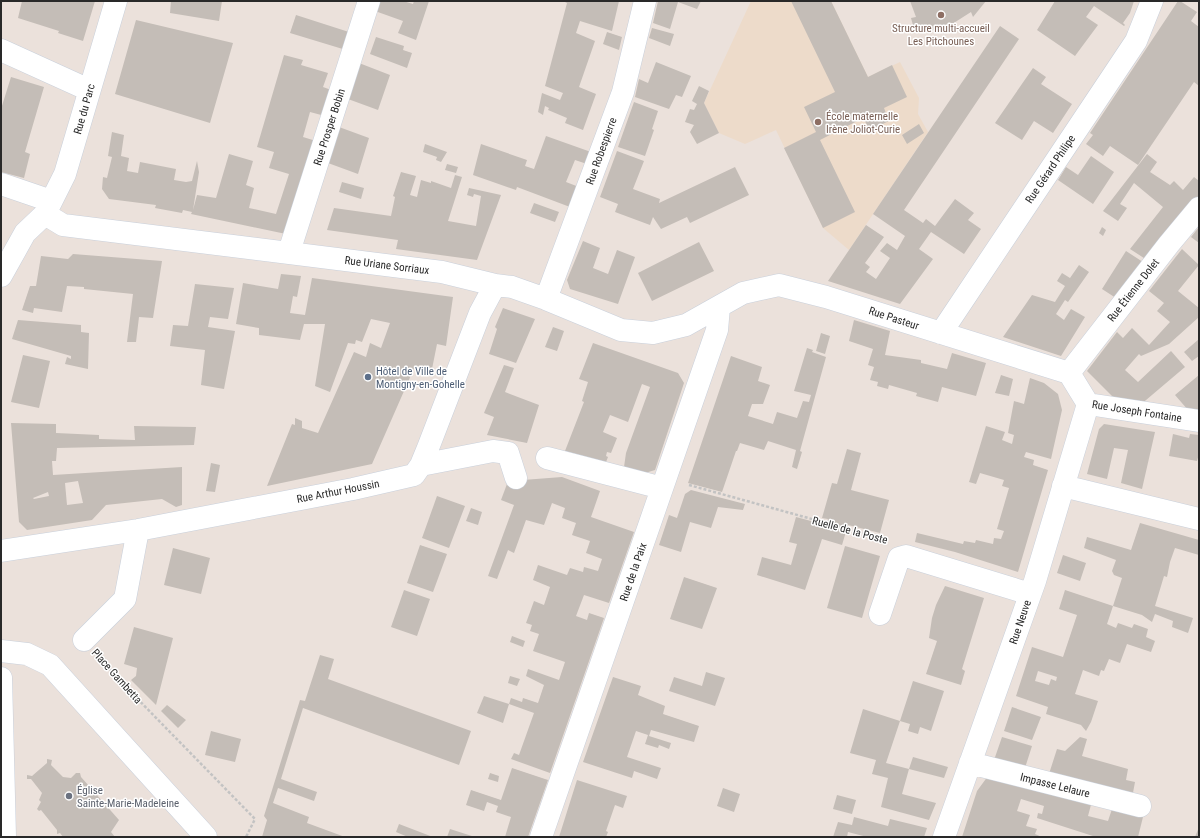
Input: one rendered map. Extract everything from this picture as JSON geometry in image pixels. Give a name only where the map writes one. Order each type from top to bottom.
[{"type":"street","name":"Rue du Parc","points":[[1,276],[25,233],[48,208],[65,174],[116,1]]},
{"type":"street","name":"Rue Prosper Bobin","points":[[289,252],[369,1]]},
{"type":"street","name":"Rue Robespierre","points":[[546,298],[623,92],[645,1]]},
{"type":"street","name":"Rue Gérard Philipe","points":[[941,333],[1136,41],[1152,1]]},
{"type":"street","points":[[1,50],[90,90]]},
{"type":"street","name":"Rue Uriane Sorriaux","points":[[1,184],[48,208],[62,225],[442,272],[495,285],[512,287],[546,298],[621,330],[653,333],[686,325],[719,307]]},
{"type":"street","name":"Rue Étienne Dolet","points":[[1069,372],[1199,208]]},
{"type":"street","points":[[421,465],[480,313],[495,285]]},
{"type":"street","name":"Rue Pasteur","points":[[719,307],[744,292],[779,285],[826,297],[1069,372]]},
{"type":"street","name":"Rue de la Paix","points":[[540,837],[717,330],[719,307]]},
{"type":"street","name":"Rue Joseph Fontaine","points":[[1069,372],[1088,404],[1199,421]]},
{"type":"street","name":"Rue Neuve","points":[[944,837],[1035,581],[1088,404]]},
{"type":"street","points":[[421,465],[493,451],[508,453],[516,478]]},
{"type":"street","points":[[547,458],[664,484]]},
{"type":"street","name":"Rue Arthur Houssin","points":[[138,530],[414,476],[421,465]]},
{"type":"street","points":[[1063,486],[1199,519]]},
{"type":"street","points":[[1,551],[138,530]]},
{"type":"street","name":"Place Gambetta","points":[[84,640],[125,599],[138,530]]},
{"type":"street","points":[[880,614],[899,558],[906,556],[1030,594]]},
{"type":"street","points":[[1,652],[27,654],[50,665],[206,837]]},
{"type":"street","points":[[1,692],[5,837]]},
{"type":"street","name":"Impasse Lelaure","points":[[970,763],[1140,806]]},
{"type":"path","name":"Ruelle de la Poste","points":[[664,484],[889,540]]},
{"type":"path","name":"Place Gambetta","points":[[84,640],[120,682],[254,819],[246,837]]},
{"type":"shaded area","name":"École maternelle Irène Joliot-Curie","points":[[751,1],[831,1],[868,77],[900,62],[919,98],[918,114],[928,132],[849,250],[823,228],[776,130],[745,144],[719,133],[704,103]]},
{"type":"building","points":[[22,1],[95,1],[83,41],[58,33],[59,31],[18,18]]},
{"type":"building","points":[[171,1],[222,1],[219,21],[170,13]]},
{"type":"building","points":[[379,1],[403,1],[413,4],[414,1],[429,1],[416,40],[398,33],[403,21],[375,11]]},
{"type":"building","points":[[563,1],[619,1],[612,31],[580,21],[576,33],[595,41],[579,87],[596,94],[583,130],[565,123],[567,118],[548,110],[549,108],[545,106],[543,115],[538,112],[542,93],[560,100],[563,93],[545,86],[567,3]]},
{"type":"building","points":[[658,1],[701,1],[697,9],[678,2],[670,29],[653,23]]},
{"type":"building","points":[[791,1],[831,1],[868,77],[892,65],[907,97],[884,108],[889,121],[870,130],[863,118],[820,140],[855,212],[823,228],[784,148],[816,132],[804,107],[835,92]]},
{"type":"building","name":"Structure multi-accueil Les Pitchounes","points":[[910,1],[986,1],[973,17],[971,12],[949,26],[930,31],[914,29],[911,18],[916,17]]},
{"type":"building","points":[[1055,1],[1134,1],[1130,13],[1123,23],[1125,25],[1124,26],[1094,6],[1086,17],[1098,25],[1075,56],[1037,30]]},
{"type":"building","points":[[1178,1],[1197,12],[1191,21],[1199,27],[1199,86],[1194,82],[1138,165],[1110,146],[1103,156],[1086,144],[1093,135],[1090,133]]},
{"type":"building","points":[[296,15],[352,33],[346,50],[290,33]]},
{"type":"building","points":[[136,20],[233,43],[210,123],[115,94]]},
{"type":"building","points":[[1000,26],[1019,39],[904,210],[923,223],[926,219],[935,226],[955,199],[974,213],[968,220],[981,229],[964,254],[931,232],[919,249],[933,259],[900,304],[828,281],[866,225],[884,237],[865,263],[870,267],[866,272],[876,279],[890,258],[880,251],[887,243],[897,250],[905,236],[873,214]]},
{"type":"building","points":[[652,28],[674,34],[670,46],[649,38]]},
{"type":"building","points":[[607,32],[622,37],[619,50],[603,44]]},
{"type":"building","points":[[376,37],[404,46],[403,50],[412,53],[407,68],[370,54]]},
{"type":"building","points":[[284,55],[303,60],[301,65],[328,73],[323,87],[334,91],[325,116],[310,112],[303,137],[316,141],[286,234],[191,214],[192,212],[183,210],[182,213],[155,208],[156,205],[109,199],[102,189],[103,177],[107,178],[112,157],[108,156],[112,132],[124,135],[121,156],[129,158],[127,171],[138,173],[140,162],[176,169],[174,180],[186,182],[192,181],[197,161],[199,172],[193,210],[197,195],[216,198],[229,154],[253,161],[246,185],[254,188],[249,208],[276,214],[289,174],[269,168],[274,152],[257,147]]},
{"type":"building","points":[[656,62],[691,76],[682,97],[676,95],[669,109],[635,97],[639,79],[648,83]]},
{"type":"building","points":[[359,63],[390,75],[378,110],[348,99]]},
{"type":"building","points":[[1033,68],[1046,77],[1041,84],[1072,104],[1053,133],[1034,121],[1022,140],[995,123]]},
{"type":"building","points":[[11,77],[44,87],[25,152],[30,154],[24,178],[1,172],[1,109]]},
{"type":"building","points":[[699,86],[709,91],[704,103],[719,133],[697,144],[690,132],[694,125],[685,122],[690,109],[694,110],[697,104],[692,101]]},
{"type":"building","points":[[634,102],[658,111],[652,129],[654,130],[645,156],[618,147]]},
{"type":"building","points":[[919,124],[924,133],[907,144],[902,135]]},
{"type":"building","points":[[339,127],[369,138],[358,174],[328,163]]},
{"type":"building","points":[[546,136],[591,152],[587,164],[575,160],[566,182],[579,187],[570,207],[517,187],[516,190],[473,175],[481,144],[527,160],[525,166],[534,169]]},
{"type":"building","points":[[425,144],[447,152],[441,162],[436,160],[437,157],[423,152]]},
{"type":"building","points":[[617,151],[644,161],[633,189],[660,199],[659,203],[735,167],[749,195],[690,223],[687,217],[661,229],[653,217],[650,225],[615,212],[618,204],[600,197]]},
{"type":"building","points":[[1147,154],[1157,162],[1150,172],[1170,185],[1174,181],[1183,190],[1194,177],[1199,181],[1199,201],[1147,260],[1130,249],[1163,207],[1134,183],[1120,204],[1127,208],[1118,221],[1103,211]]},
{"type":"building","points":[[1091,156],[1114,172],[1093,204],[1058,180],[1066,167],[1078,175]]},
{"type":"building","points":[[447,164],[458,167],[456,173],[445,170]]},
{"type":"building","points":[[401,172],[416,176],[410,195],[417,197],[421,180],[431,183],[431,181],[451,188],[455,175],[462,177],[448,221],[476,226],[481,196],[474,194],[473,197],[467,195],[469,188],[501,195],[477,260],[396,249],[398,240],[327,230],[334,208],[391,216],[395,197],[393,196]]},
{"type":"building","points":[[342,182],[364,188],[361,199],[339,192]]},
{"type":"building","points":[[534,203],[559,212],[555,222],[530,213]]},
{"type":"building","points":[[1102,227],[1106,230],[1103,236],[1099,233]]},
{"type":"building","points":[[1199,227],[1199,243],[1191,237]]},
{"type":"building","points":[[583,241],[600,248],[593,268],[608,274],[617,250],[635,257],[618,304],[570,289],[567,280]]},
{"type":"building","points":[[699,242],[714,271],[652,301],[638,273]]},
{"type":"building","points":[[1182,249],[1199,265],[1178,291],[1199,308],[1199,317],[1169,344],[1141,356],[1139,354],[1125,370],[1138,382],[1171,351],[1185,367],[1139,406],[1120,404],[1087,371],[1117,332],[1123,338],[1132,328],[1149,345],[1170,322],[1157,311],[1164,303],[1149,291]]},
{"type":"building","points":[[1126,251],[1146,264],[1119,300],[1102,289]]},
{"type":"building","points":[[73,254],[162,261],[153,318],[139,317],[136,342],[127,342],[133,294],[67,286],[62,312],[34,308],[33,313],[22,310],[30,286],[36,286],[41,256],[68,259]]},
{"type":"building","points":[[1079,265],[1089,272],[1068,302],[1065,300],[1056,314],[1064,320],[1071,309],[1085,317],[1061,356],[1003,337],[1032,295],[1055,302],[1065,286],[1057,281],[1062,273],[1070,278]]},
{"type":"building","name":"Hôtel de Ville de Montigny-en-Gohelle","points":[[281,274],[301,276],[297,297],[293,296],[290,313],[305,315],[312,278],[453,297],[446,346],[437,344],[432,369],[415,366],[372,464],[267,486],[292,424],[295,425],[295,418],[302,421],[302,428],[318,433],[354,352],[366,357],[370,343],[381,348],[390,323],[371,319],[362,342],[356,340],[355,344],[348,343],[330,392],[315,386],[325,324],[304,324],[300,340],[259,335],[259,328],[236,324],[243,283],[278,289]]},
{"type":"building","points":[[195,284],[234,288],[228,319],[210,317],[208,327],[235,331],[224,389],[201,385],[205,350],[170,346],[173,325],[188,326]]},
{"type":"building","points":[[503,308],[535,319],[516,363],[489,354],[497,329],[495,327]]},
{"type":"building","points":[[18,320],[81,325],[81,332],[89,333],[88,369],[65,364],[67,357],[71,359],[71,356],[12,339]]},
{"type":"building","points":[[854,320],[890,331],[885,355],[921,360],[921,363],[947,369],[952,353],[986,363],[976,396],[942,387],[938,402],[916,396],[917,393],[889,385],[888,389],[877,386],[878,382],[870,380],[874,367],[868,365],[873,349],[849,341]]},
{"type":"building","points":[[553,327],[564,331],[557,351],[545,347]]},
{"type":"building","points":[[821,333],[830,336],[825,354],[816,351]]},
{"type":"building","points":[[1199,339],[1199,356],[1192,361],[1184,352]]},
{"type":"building","points":[[593,343],[678,373],[684,383],[655,470],[645,473],[624,467],[626,453],[650,387],[642,384],[628,422],[610,415],[603,432],[617,438],[611,453],[607,452],[606,456],[608,457],[606,462],[565,451],[584,402],[582,401],[588,382],[579,379]]},
{"type":"building","points":[[807,348],[813,350],[812,352],[826,357],[800,451],[802,452],[797,469],[792,467],[796,450],[768,441],[764,450],[740,443],[722,492],[688,483],[731,356],[762,367],[758,381],[770,385],[763,404],[752,404],[748,416],[773,424],[777,412],[797,418],[803,401],[809,402],[811,395],[794,391]]},
{"type":"building","points":[[23,355],[50,361],[39,408],[11,402]]},
{"type":"building","points":[[504,365],[514,368],[505,392],[539,405],[527,443],[487,435],[494,417],[484,413]]},
{"type":"building","points":[[1001,375],[1013,379],[1009,396],[995,393]]},
{"type":"building","points":[[1199,375],[1199,414],[1188,410],[1175,395]]},
{"type":"building","points":[[1030,378],[1044,383],[1058,394],[1062,410],[1051,459],[1026,452],[1024,457],[1034,460],[1033,465],[1048,470],[1018,572],[955,552],[915,542],[917,533],[963,544],[964,541],[975,543],[976,540],[993,544],[994,538],[1001,539],[1004,531],[997,529],[1009,488],[1002,486],[1004,480],[980,473],[976,484],[969,482],[986,426],[1005,432],[1002,440],[1012,444],[1014,435],[1008,433],[1014,401],[1024,404]]},
{"type":"building","points":[[11,423],[56,424],[56,433],[99,435],[99,439],[135,440],[134,426],[196,427],[194,445],[57,448],[56,461],[52,461],[53,475],[182,467],[182,505],[176,507],[162,499],[106,505],[92,520],[27,530],[19,522]],"holes":[[[78,481],[83,503],[67,505],[65,483]],[[48,492],[49,496],[33,498]]]},
{"type":"building","points":[[1104,424],[1155,432],[1142,489],[1121,483],[1128,450],[1114,448],[1107,479],[1087,474],[1099,429]]},
{"type":"building","points":[[1173,434],[1189,438],[1190,434],[1199,435],[1199,454],[1197,461],[1169,456]]},
{"type":"building","points":[[847,449],[861,453],[851,490],[889,500],[880,533],[848,525],[842,545],[822,539],[805,590],[757,575],[762,557],[791,565],[797,544],[789,542],[796,517],[826,525],[828,519],[822,518],[832,483],[837,484]]},
{"type":"building","points":[[211,463],[220,465],[215,492],[206,491]]},
{"type":"building","points":[[562,477],[600,491],[591,517],[634,532],[609,603],[584,595],[576,616],[587,620],[589,613],[604,618],[550,773],[511,759],[514,753],[519,755],[534,713],[509,704],[511,698],[522,702],[523,698],[538,703],[544,685],[526,676],[528,669],[559,680],[565,662],[533,651],[539,634],[530,631],[532,625],[526,623],[534,601],[544,605],[550,587],[533,580],[538,565],[567,575],[570,568],[583,572],[584,567],[598,571],[602,559],[586,553],[590,541],[572,535],[576,523],[562,518],[565,508],[552,503],[544,525],[526,520],[514,553],[508,550],[497,579],[488,576],[514,505],[501,500],[507,484],[520,489],[523,480]]},
{"type":"building","points":[[691,490],[745,504],[743,510],[718,507],[711,528],[690,522],[681,552],[659,545],[669,515],[677,518],[685,494]]},
{"type":"building","points":[[437,496],[465,506],[449,548],[422,538]]},
{"type":"building","points":[[471,508],[482,512],[478,525],[466,521]]},
{"type":"building","points":[[1140,523],[1199,540],[1199,555],[1175,548],[1167,577],[1164,576],[1155,606],[1193,618],[1188,633],[1172,627],[1173,621],[1155,614],[1152,622],[1142,615],[1113,606],[1122,578],[1114,575],[1112,571],[1116,560],[1084,548],[1087,537],[1131,550]]},
{"type":"building","points":[[420,545],[447,554],[433,592],[407,583]]},
{"type":"building","points":[[845,546],[880,556],[862,618],[827,608]]},
{"type":"building","points":[[173,548],[210,558],[201,594],[164,585]]},
{"type":"building","points":[[1063,555],[1086,563],[1080,581],[1057,573]]},
{"type":"building","points":[[684,577],[717,588],[702,629],[670,619]]},
{"type":"building","points":[[945,586],[984,598],[962,669],[965,671],[961,685],[926,674],[937,641],[929,638],[932,618]]},
{"type":"building","points":[[404,590],[430,599],[417,636],[391,627]]},
{"type":"building","points":[[1065,590],[1113,606],[1107,624],[1116,628],[1118,623],[1132,628],[1134,624],[1148,629],[1146,637],[1155,641],[1151,652],[1127,644],[1120,663],[1109,659],[1104,671],[1101,670],[1099,676],[1083,670],[1075,694],[1098,701],[1091,722],[1086,731],[1081,725],[1046,714],[1048,707],[1016,696],[1032,647],[1063,657],[1077,615],[1059,609]],"holes":[[[1038,671],[1057,677],[1056,681],[1051,679],[1049,685],[1035,681]]]},
{"type":"building","points":[[134,627],[173,638],[156,705],[131,680],[136,676],[137,668],[124,664]]},
{"type":"building","points":[[512,636],[525,641],[523,647],[510,642]]},
{"type":"building","points":[[320,655],[334,659],[328,679],[471,731],[459,765],[303,708],[281,779],[317,792],[314,801],[278,788],[273,803],[309,817],[307,823],[345,837],[262,837],[267,820],[264,816],[300,700],[305,701]]},
{"type":"building","points":[[706,672],[725,678],[715,706],[669,691],[674,677],[702,686]]},
{"type":"building","points":[[510,676],[520,679],[517,686],[508,683]]},
{"type":"building","points":[[613,677],[641,686],[638,695],[665,706],[663,714],[699,726],[694,742],[651,730],[649,736],[671,743],[669,749],[659,745],[658,748],[645,744],[648,735],[636,731],[627,757],[661,768],[657,779],[634,771],[632,778],[583,762]]},
{"type":"building","points":[[913,681],[944,691],[931,731],[920,727],[918,734],[908,731],[910,724],[900,721]]},
{"type":"building","points":[[484,696],[509,704],[503,723],[477,713]]},
{"type":"building","points":[[167,705],[186,720],[178,728],[161,711]]},
{"type":"building","points":[[1012,707],[1041,717],[1032,740],[1004,731]]},
{"type":"building","points":[[863,709],[900,721],[886,763],[909,769],[902,794],[936,803],[929,820],[881,807],[888,778],[872,774],[876,760],[850,753]]},
{"type":"building","points":[[211,731],[241,739],[235,762],[205,755]]},
{"type":"building","points":[[1002,737],[1032,746],[1024,771],[993,763]]},
{"type":"building","points":[[1080,737],[1087,739],[1082,756],[1128,769],[1126,780],[1135,782],[1132,798],[1048,777],[1057,749],[1065,751]]},
{"type":"building","points":[[913,757],[948,767],[944,778],[909,769]]},
{"type":"building","name":"Église Sainte-Marie-Madeleine","points":[[47,759],[52,760],[51,765],[63,777],[71,778],[76,773],[80,773],[81,777],[119,820],[111,832],[115,837],[63,837],[60,833],[57,834],[57,830],[41,810],[39,811],[37,809],[41,802],[39,800],[42,793],[31,779],[27,779],[27,775],[32,776],[47,763]]},
{"type":"building","points":[[512,768],[548,780],[528,837],[505,837],[511,817],[496,812],[498,806],[487,802],[484,811],[466,805],[471,790],[501,800]]},
{"type":"building","points":[[490,773],[499,776],[498,782],[488,779]]},
{"type":"building","points":[[988,776],[1092,801],[1088,816],[1108,821],[1113,806],[1144,813],[1138,837],[1096,837],[1037,818],[1038,813],[1042,814],[1044,806],[1021,799],[1017,811],[1030,815],[1026,826],[1037,829],[1035,834],[1042,837],[962,837],[977,791]]},
{"type":"building","points":[[577,780],[627,796],[623,808],[615,805],[606,831],[608,832],[606,837],[559,837]]},
{"type":"building","points":[[723,788],[740,794],[734,812],[717,806]]},
{"type":"building","points":[[837,795],[856,800],[852,814],[833,809]]},
{"type":"building","points":[[854,817],[888,826],[890,819],[927,828],[924,837],[867,837],[848,832],[847,837],[833,837],[838,822],[852,825]]},
{"type":"building","points":[[399,824],[433,837],[408,837],[396,832]]},
{"type":"building","points":[[1199,827],[1199,837],[1195,837]]},
{"type":"building","points":[[450,829],[475,837],[447,837]]},
{"type":"place","name":"Structure multi-accueil Les Pitchounes","points":[[941,15]]},
{"type":"place","name":"École maternelle Irène Joliot-Curie","points":[[818,122]]},
{"type":"place","name":"Hôtel de Ville de Montigny-en-Gohelle","points":[[368,377]]},
{"type":"place","name":"Église Sainte-Marie-Madeleine","points":[[69,796]]}]
